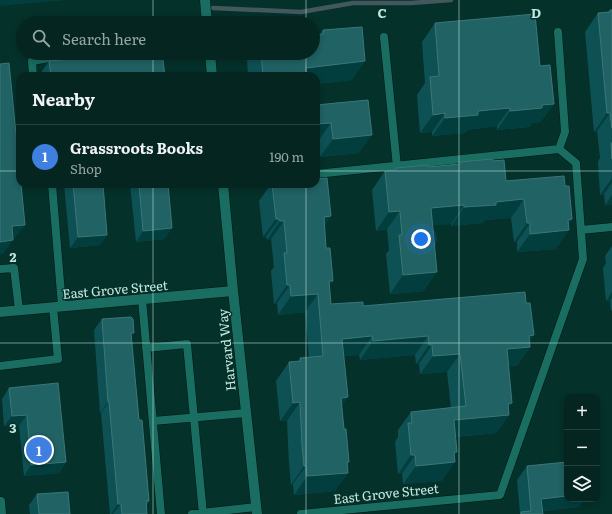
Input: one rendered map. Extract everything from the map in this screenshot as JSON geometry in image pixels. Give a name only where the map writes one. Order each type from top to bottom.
[{"type":"street","points":[[205,0],[206,16]]},
{"type":"street","points":[[211,60],[212,72]]},
{"type":"street","name":"Harvard Way","points":[[223,188],[256,511]]},
{"type":"street","name":"East Grove Street","points":[[0,312],[233,291]]},
{"type":"lane","points":[[558,32],[565,132],[559,149]]},
{"type":"lane","points":[[384,37],[397,167]]},
{"type":"lane","points":[[32,72],[32,61],[38,60]]},
{"type":"lane","points":[[320,174],[397,167],[559,149],[576,163],[581,230],[612,227]]},
{"type":"lane","points":[[0,366],[58,359],[52,188]]},
{"type":"lane","name":"East Grove Street","points":[[301,514],[500,495],[583,258],[581,230]]},
{"type":"lane","points":[[0,269],[14,268],[19,310]]},
{"type":"lane","points":[[142,299],[161,514]]},
{"type":"lane","points":[[146,348],[187,344],[203,514]]},
{"type":"lane","points":[[153,421],[246,413]]},
{"type":"lane","points":[[1,501],[2,514]]},
{"type":"lane","points":[[192,514],[256,511]]},
{"type":"building","points":[[610,10],[612,10],[612,128],[610,113],[607,113],[598,13],[610,12]]},
{"type":"building","points":[[535,14],[540,66],[550,65],[554,104],[542,105],[542,108],[510,111],[510,108],[478,111],[478,115],[445,118],[445,113],[433,115],[430,77],[439,76],[435,23]]},
{"type":"building","points":[[362,27],[365,61],[306,68],[306,72],[263,72],[262,60],[320,60],[320,34],[323,34],[323,30]]},
{"type":"building","points":[[163,60],[164,72],[50,72],[49,61]]},
{"type":"building","points":[[9,63],[16,134],[16,188],[21,188],[25,225],[12,226],[13,240],[0,242],[0,64]]},
{"type":"building","points":[[368,100],[372,135],[333,139],[331,123],[320,124],[320,105]]},
{"type":"building","points":[[492,159],[492,161],[504,160],[506,181],[564,176],[565,186],[569,186],[572,219],[568,220],[569,230],[530,234],[530,223],[527,223],[524,199],[496,202],[496,205],[464,207],[464,205],[431,208],[437,272],[403,275],[399,235],[402,235],[400,211],[389,212],[385,171],[396,170],[396,168],[460,164],[460,162]]},
{"type":"building","points":[[327,178],[331,216],[324,217],[326,248],[330,248],[333,281],[329,281],[331,304],[363,302],[363,306],[525,292],[526,303],[530,303],[534,335],[529,336],[530,347],[507,349],[512,403],[508,404],[509,415],[454,420],[457,452],[454,452],[455,462],[416,466],[415,455],[411,455],[408,423],[412,423],[411,412],[466,406],[460,354],[433,356],[432,345],[429,345],[428,336],[373,341],[372,336],[342,339],[348,397],[341,398],[344,429],[346,429],[349,462],[347,462],[348,473],[307,476],[306,466],[304,466],[302,445],[300,402],[293,403],[289,362],[301,361],[300,358],[323,356],[318,294],[291,296],[290,285],[287,285],[284,253],[287,253],[284,221],[276,219],[272,188],[320,188],[320,179]]},
{"type":"building","points":[[73,188],[103,188],[107,235],[78,237]]},
{"type":"building","points":[[139,188],[168,188],[172,228],[143,231]]},
{"type":"building","points":[[131,317],[133,319],[134,333],[131,333],[139,420],[142,420],[149,501],[146,501],[147,514],[122,514],[121,504],[118,504],[108,402],[102,319]]},
{"type":"building","points":[[58,383],[66,462],[31,465],[27,415],[12,416],[9,388]]},
{"type":"building","points":[[564,462],[564,496],[541,499],[543,514],[521,514],[521,512],[531,511],[527,466]]},
{"type":"building","points":[[68,492],[70,514],[39,514],[37,494]]},
{"type":"waterway","points":[[213,8],[301,12],[353,3],[411,3],[451,0]]},
{"type":"place","name":"Grassroots Books","points":[[39,450]]}]
